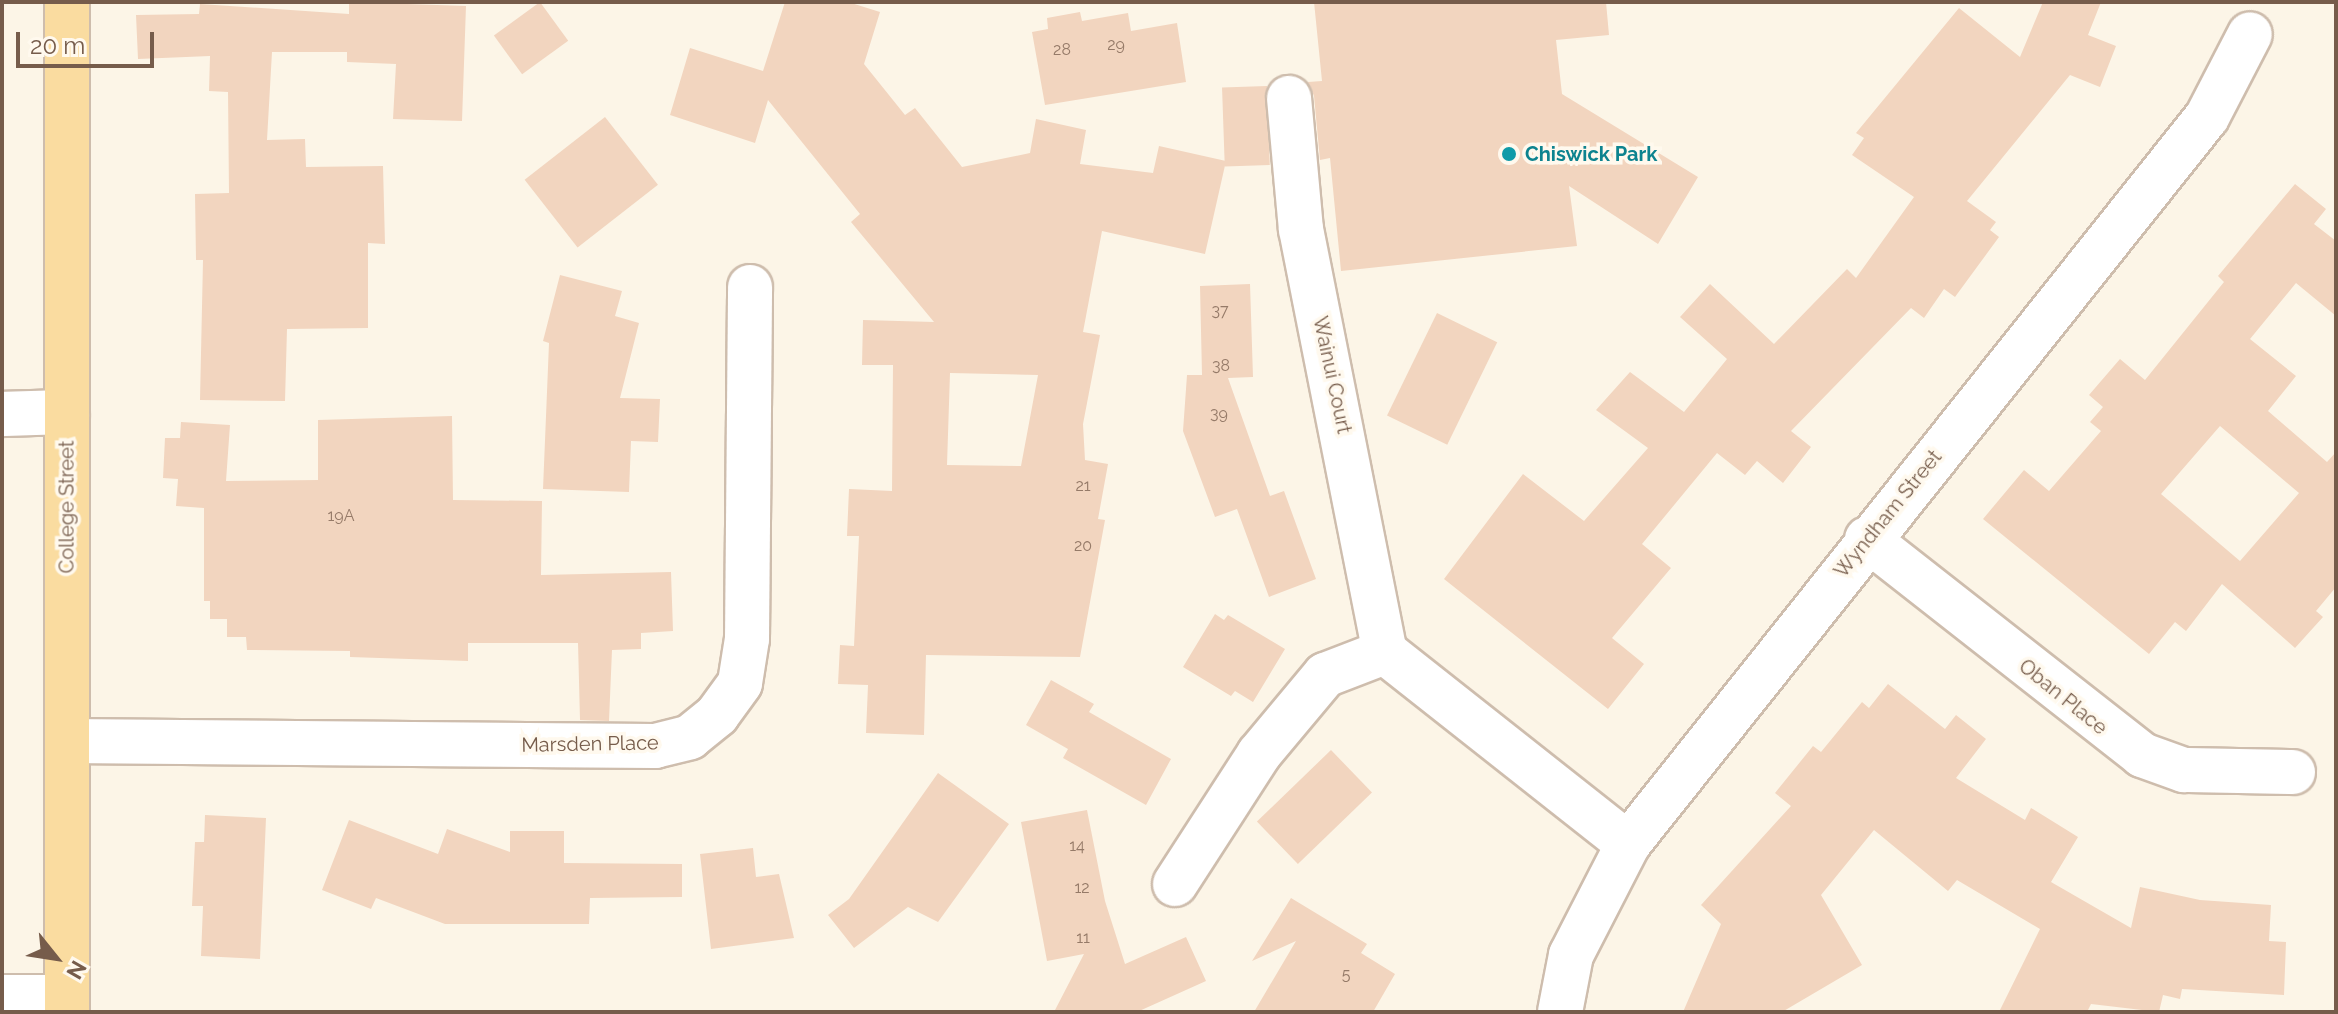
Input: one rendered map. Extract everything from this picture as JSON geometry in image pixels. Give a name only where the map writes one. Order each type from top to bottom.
[{"type":"main road","name":"College Street","points":[[67,2],[67,1004]]},
{"type":"street","name":"Wyndham Street","points":[[1560,1012],[1571,955],[1628,844],[1867,539],[2207,117],[2250,34]]},
{"type":"street","name":"Wainui Court","points":[[1289,98],[1301,229],[1385,652]]},
{"type":"street","name":"Marsden Place","points":[[67,741],[655,746],[690,737],[717,715],[740,683],[747,639],[750,287]]},
{"type":"street","points":[[2,414],[67,412]]},
{"type":"street","name":"Oban Place","points":[[1867,539],[2142,755],[2184,770],[2293,772]]},
{"type":"street","points":[[1175,884],[1259,754],[1325,675],[1385,652],[1628,844]]},
{"type":"street","points":[[2,997],[67,1004]]},
{"type":"building","points":[[349,2],[466,6],[462,121],[393,119],[396,64],[347,62],[347,52],[272,52],[267,140],[305,139],[306,167],[383,166],[385,244],[368,243],[368,328],[287,329],[285,401],[200,400],[203,260],[196,260],[195,194],[229,193],[228,92],[209,91],[210,56],[138,59],[136,15],[199,14],[200,4],[349,14]]},
{"type":"building","points":[[540,2],[568,41],[522,74],[494,36]]},
{"type":"building","points":[[785,2],[848,2],[880,12],[864,64],[905,115],[915,108],[962,167],[1030,153],[1036,119],[1086,130],[1080,164],[1153,173],[1159,146],[1226,161],[1205,254],[1102,231],[1083,332],[1100,335],[1083,424],[1085,460],[1108,464],[1098,519],[1105,520],[1080,657],[926,655],[924,735],[866,733],[868,685],[838,684],[840,645],[854,646],[859,536],[847,536],[849,489],[892,491],[893,365],[862,365],[863,320],[934,322],[851,222],[860,214],[768,100],[755,143],[670,115],[690,48],[763,71]],"holes":[[[950,373],[1038,375],[1021,466],[947,465]]]},
{"type":"building","name":"Chiswick Park","points":[[1314,2],[1606,2],[1609,35],[1556,40],[1562,94],[1698,177],[1658,244],[1569,186],[1577,246],[1341,271],[1330,158],[1320,160],[1314,96],[1308,82],[1322,81]]},
{"type":"building","points":[[2043,2],[2101,2],[2088,35],[2116,46],[2100,87],[2070,75],[1967,201],[1996,222],[1990,230],[1999,237],[1955,297],[1944,289],[1924,318],[1911,308],[1791,431],[1811,447],[1783,483],[1757,461],[1745,475],[1717,453],[1642,544],[1671,568],[1612,638],[1644,664],[1608,709],[1444,579],[1523,474],[1584,521],[1648,448],[1596,410],[1630,372],[1684,412],[1727,359],[1680,317],[1710,284],[1774,344],[1847,269],[1856,278],[1914,197],[1852,155],[1864,138],[1856,133],[1959,8],[2020,57]]},
{"type":"building","points":[[1080,12],[1082,21],[1128,13],[1131,31],[1177,23],[1186,82],[1045,105],[1032,32],[1048,29],[1047,18]]},
{"type":"building","points":[[1267,86],[1270,165],[1225,167],[1222,88]]},
{"type":"building","points":[[605,117],[658,185],[578,248],[525,180]]},
{"type":"building","points":[[2295,184],[2326,209],[2314,224],[2336,241],[2336,316],[2296,283],[2250,339],[2296,376],[2268,411],[2327,462],[2336,452],[2336,587],[2316,611],[2323,617],[2295,648],[2222,584],[2186,631],[2175,622],[2149,654],[1983,519],[2024,470],[2049,491],[2101,431],[2090,422],[2103,407],[2089,395],[2120,359],[2145,380],[2224,282],[2218,276]],"holes":[[[2220,426],[2299,493],[2240,561],[2161,494]]]},
{"type":"building","points":[[560,275],[622,291],[615,316],[639,323],[620,398],[660,399],[658,442],[631,441],[629,492],[543,489],[549,343],[543,341]]},
{"type":"building","points":[[1250,284],[1253,377],[1228,378],[1270,496],[1284,491],[1316,579],[1269,597],[1237,509],[1215,517],[1183,431],[1187,375],[1202,375],[1200,286]]},
{"type":"building","points":[[1437,313],[1497,342],[1447,445],[1387,415]]},
{"type":"building","points":[[452,416],[453,500],[542,501],[541,575],[671,572],[673,631],[641,633],[641,649],[612,650],[609,721],[580,720],[578,643],[468,643],[468,661],[350,657],[350,651],[247,650],[246,637],[227,637],[227,619],[210,619],[210,601],[204,601],[204,508],[176,506],[178,479],[163,478],[165,438],[180,438],[181,422],[230,425],[226,481],[318,480],[318,420]]},
{"type":"building","points":[[1215,614],[1224,620],[1228,615],[1285,649],[1253,702],[1235,691],[1231,696],[1183,667]]},
{"type":"building","points":[[1051,680],[1094,704],[1089,712],[1171,759],[1146,805],[1063,758],[1068,749],[1026,725]]},
{"type":"building","points":[[1888,684],[1945,729],[1956,715],[1986,739],[1956,778],[2025,820],[2031,808],[2078,837],[2051,882],[2131,928],[2140,887],[2200,900],[2271,905],[2269,941],[2286,942],[2284,995],[2182,989],[2180,999],[2163,995],[2159,1012],[2091,1004],[2087,1012],[1999,1012],[2040,929],[1957,880],[1948,891],[1874,830],[1821,895],[1862,965],[1782,1012],[1683,1012],[1721,924],[1701,905],[1791,806],[1775,793],[1813,746],[1821,752],[1862,702],[1869,708]]},
{"type":"building","points":[[1331,750],[1372,792],[1298,864],[1257,822]]},
{"type":"building","points":[[938,773],[1009,824],[938,922],[908,907],[854,948],[828,915],[849,899]]},
{"type":"building","points":[[1087,810],[1105,901],[1125,964],[1186,937],[1206,981],[1137,1012],[1054,1012],[1084,954],[1047,961],[1021,822]]},
{"type":"building","points":[[205,815],[266,818],[260,959],[201,956],[203,906],[192,906],[195,842],[204,842]]},
{"type":"building","points":[[349,820],[438,854],[447,829],[510,852],[510,831],[564,831],[564,863],[682,864],[682,897],[590,898],[589,924],[445,924],[376,898],[371,909],[322,890]]},
{"type":"building","points":[[753,848],[756,877],[779,874],[794,938],[711,949],[700,854]]},
{"type":"building","points":[[1291,898],[1367,944],[1361,953],[1395,974],[1373,1012],[1254,1012],[1296,941],[1252,961]]},
{"type":"place","name":"Chiswick Park","points":[[1509,154]]}]
